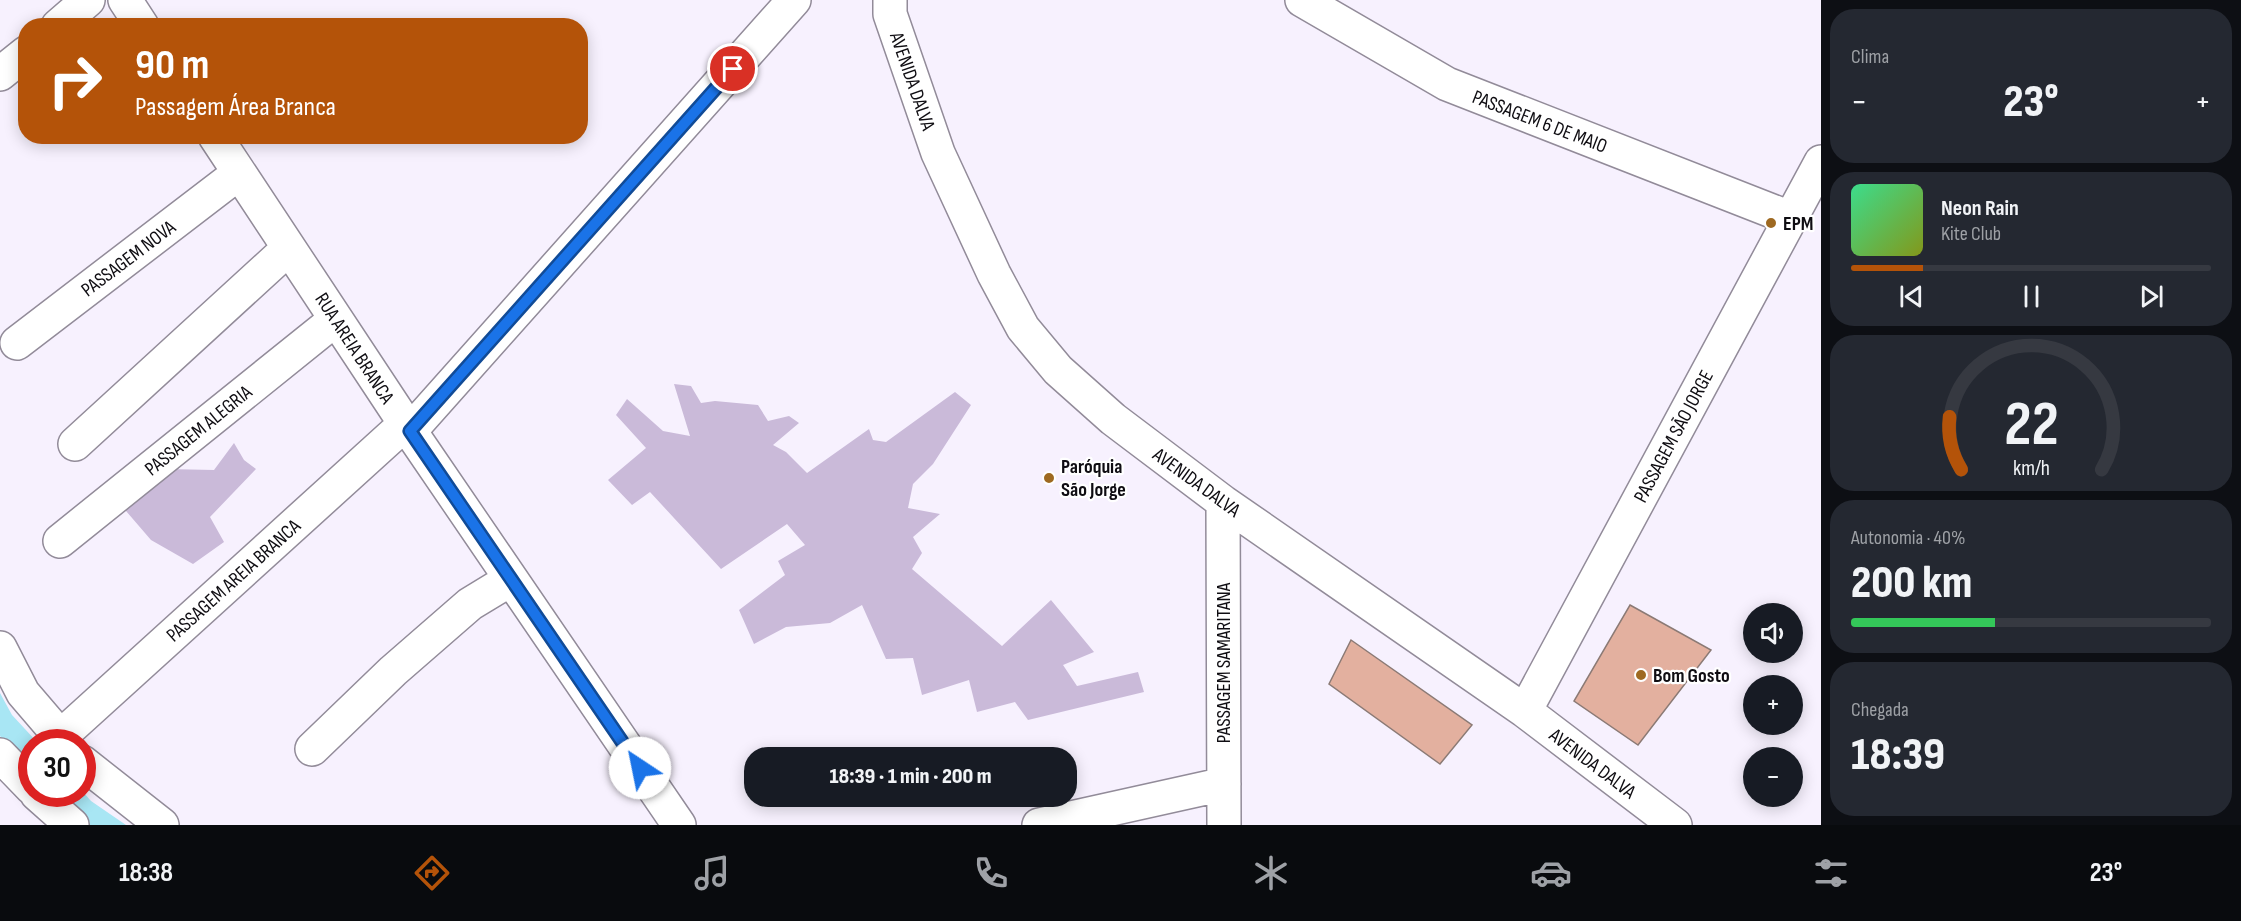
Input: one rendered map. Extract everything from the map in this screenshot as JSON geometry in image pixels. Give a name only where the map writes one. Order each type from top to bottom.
[{"type":"street","points":[[67,18],[88,0]]},
{"type":"street","points":[[125,0],[137,18]]},
{"type":"street","name":"PASSAGEM AREIA BRANCA","points":[[75,729],[408,428],[794,0]]},
{"type":"street","name":"AVENIDA DALVA","points":[[890,0],[890,14],[938,153],[994,274],[1023,328],[1058,369],[1113,419],[1223,502],[1525,711],[1675,825]]},
{"type":"street","name":"PASSAGEM 6 DE MAIO","points":[[1302,0],[1447,84],[1790,219]]},
{"type":"street","points":[[0,74],[18,59]]},
{"type":"street","name":"RUA AREIA BRANCA","points":[[220,144],[408,428],[679,825]]},
{"type":"street","name":"PASSAGEM SÃO JORGE","points":[[1525,711],[1821,162]]},
{"type":"street","name":"PASSAGEM NOVA","points":[[17,343],[240,173]]},
{"type":"street","points":[[75,444],[289,248]]},
{"type":"street","name":"PASSAGEM ALEGRIA","points":[[60,541],[336,319]]},
{"type":"street","name":"PASSAGEM SAMARITANA","points":[[1223,502],[1224,825]]},
{"type":"street","points":[[312,749],[393,671],[470,604],[511,579]]},
{"type":"street","points":[[0,648],[23,693],[54,729]]},
{"type":"street","points":[[0,755],[18,774]]},
{"type":"street","points":[[96,773],[162,825]]},
{"type":"street","points":[[1039,825],[1224,784]]},
{"type":"street","points":[[52,807],[72,825]]},
{"type":"shaded area","points":[[674,384],[691,386],[701,403],[715,401],[758,405],[768,421],[789,416],[799,423],[773,445],[786,452],[807,473],[869,429],[873,440],[886,442],[955,392],[971,405],[933,464],[913,484],[908,508],[940,514],[913,537],[922,553],[912,569],[1002,646],[1051,600],[1094,652],[1063,665],[1077,686],[1138,672],[1144,692],[1028,720],[1015,702],[977,712],[969,680],[922,695],[913,658],[886,659],[862,605],[830,623],[786,627],[754,644],[739,610],[785,575],[778,561],[805,545],[787,524],[721,569],[650,492],[632,505],[608,480],[646,448],[616,415],[627,399],[663,431],[690,436]]},
{"type":"shaded area","points":[[234,443],[244,460],[256,469],[210,517],[224,542],[193,564],[151,540],[120,504],[166,469],[214,470]]},
{"type":"water","points":[[0,693],[12,715],[25,729],[18,729],[18,757],[0,736]]},
{"type":"water","points":[[96,804],[126,825],[88,825],[68,807],[96,807]]},
{"type":"building","name":"Bom Gosto","points":[[1630,605],[1711,650],[1638,745],[1574,701]]},
{"type":"building","points":[[1351,640],[1472,725],[1440,764],[1329,684]]},
{"type":"place","name":"EPM","points":[[1771,223]]},
{"type":"place","name":"Paróquia São Jorge","points":[[1049,478]]},
{"type":"place","name":"Bom Gosto","points":[[1641,675]]},
{"type":"route","points":[[640,768],[410,431],[733,69]]}]
